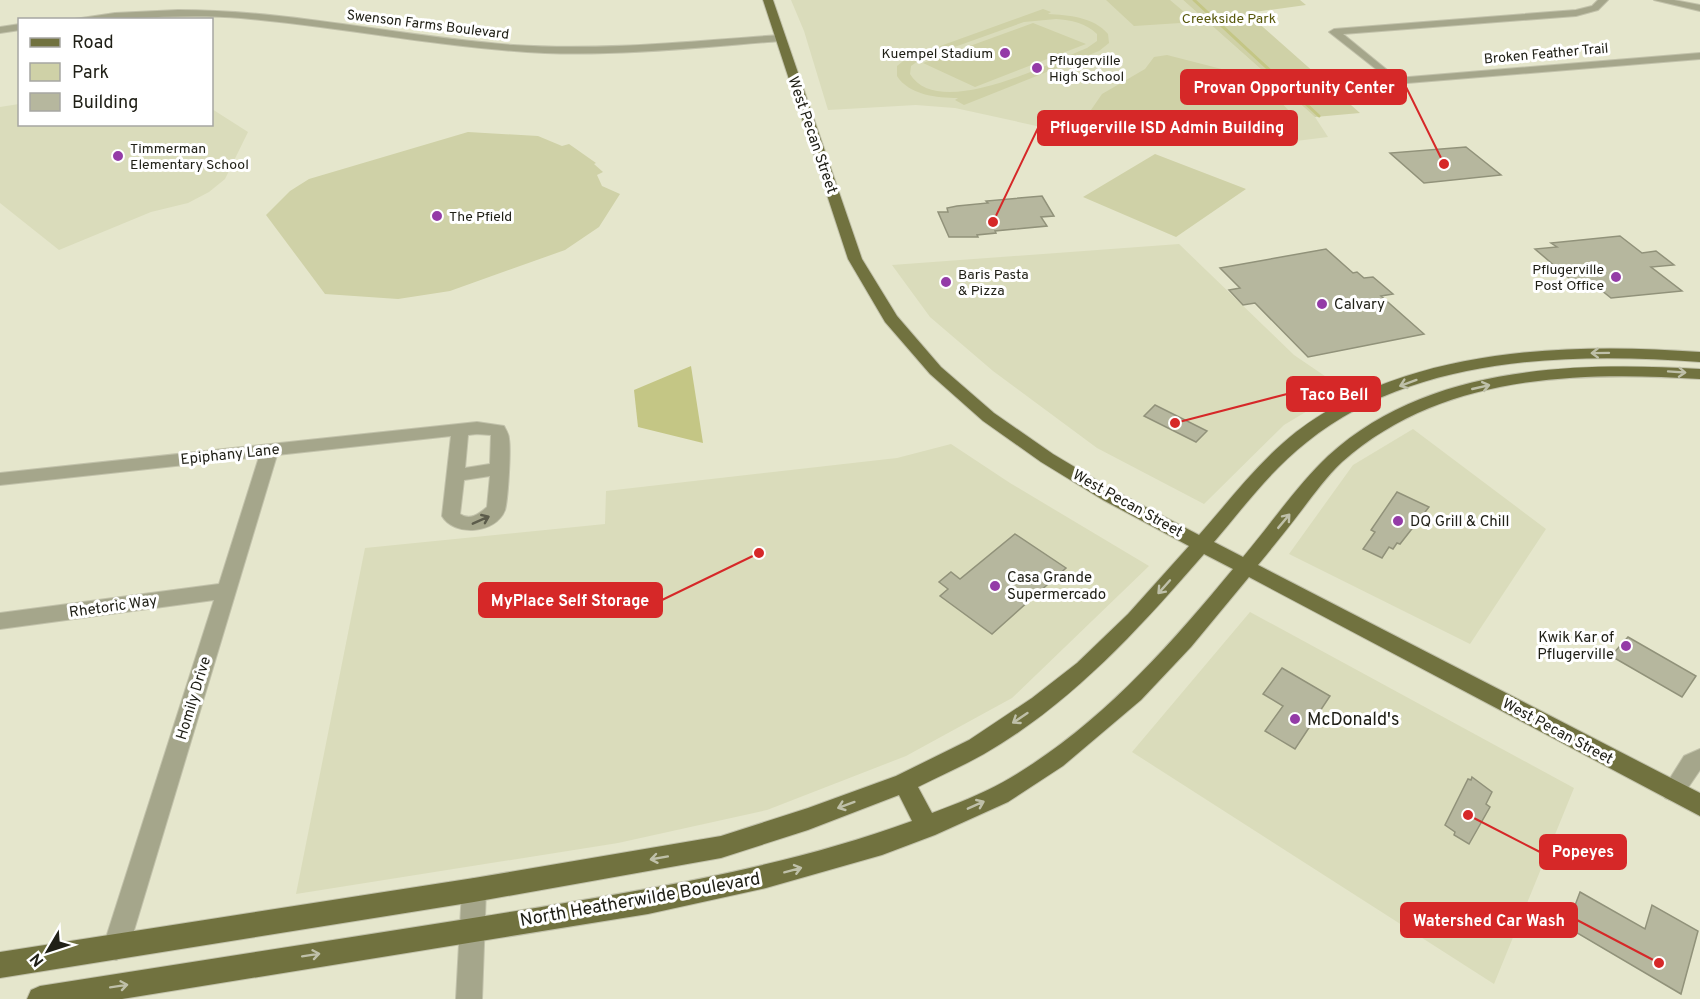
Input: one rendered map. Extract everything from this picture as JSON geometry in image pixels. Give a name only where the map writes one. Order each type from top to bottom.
[{"type":"main road","name":"West Pecan Street","points":[[768,0],[855,259],[868,286],[917,351],[946,381],[1022,441],[1117,499],[1700,805]]},
{"type":"main road","points":[[0,965],[474,890],[722,847],[808,819],[904,783],[976,747],[1058,690],[1084,669],[1135,620],[1269,467],[1312,428],[1357,403],[1413,381],[1498,360],[1570,353],[1640,352],[1700,357]]},
{"type":"main road","points":[[1640,352],[1653,370]]},
{"type":"main road","name":"North Heatherwilde Boulevard","points":[[40,999],[473,928],[648,902],[741,883],[840,858],[927,827],[1011,789],[1080,741],[1126,701],[1178,649],[1333,460],[1365,434],[1387,420],[1445,396],[1522,378],[1589,371],[1653,370],[1700,374]]},
{"type":"main road","points":[[1357,403],[1387,420]]},
{"type":"main road","points":[[904,783],[927,827]]},
{"type":"street","name":"Broken Feather Trail","points":[[1603,0],[1595,8],[1576,13],[1334,32],[1395,81],[1700,56]]},
{"type":"street","points":[[1659,0],[1700,8]]},
{"type":"street","name":"Swenson Farms Boulevard","points":[[95,18],[138,14],[220,14],[484,46],[553,50],[620,49],[781,39]]},
{"type":"street","points":[[0,30],[18,27]]},
{"type":"street","name":"Epiphany Lane","points":[[0,479],[460,429],[489,428],[498,430],[501,438],[499,469]]},
{"type":"street","points":[[455,475],[499,469],[496,509],[489,517],[467,525],[457,523],[451,516],[455,475],[460,429]]},
{"type":"street","name":"Homily Drive","points":[[116,947],[270,450]]},
{"type":"street","name":"Rhetoric Way","points":[[0,621],[226,591]]},
{"type":"street","points":[[1673,791],[1692,763],[1700,759]]},
{"type":"street","points":[[469,999],[474,890]]},
{"type":"shaded area","name":"Pflugerville High School","points":[[791,0],[1183,0],[1315,117],[1328,137],[1265,145],[1221,145],[1138,135],[1064,132],[955,108],[916,105],[828,110],[804,31]]},
{"type":"shaded area","name":"Timmerman Elementary School","points":[[18,104],[18,126],[213,126],[213,110],[248,132],[225,179],[209,192],[188,203],[151,212],[59,250],[0,203],[0,107]]},
{"type":"shaded area","points":[[1179,244],[1294,355],[1344,389],[1284,425],[1204,504],[1097,448],[993,371],[930,317],[892,265]]},
{"type":"shaded area","points":[[691,366],[703,443],[638,427],[634,390]]},
{"type":"shaded area","points":[[1413,429],[1546,529],[1470,644],[1289,554],[1353,465]]},
{"type":"shaded area","points":[[951,444],[1010,483],[1149,566],[1012,698],[906,756],[767,810],[618,843],[296,894],[365,548],[605,524],[606,491],[897,458]]},
{"type":"shaded area","points":[[1250,612],[1574,788],[1494,984],[1132,752]]},
{"type":"green space","points":[[1106,0],[1170,0],[1196,22],[1134,26]]},
{"type":"green space","name":"Creekside Park","points":[[1183,0],[1300,0],[1306,5],[1247,13],[1360,113],[1315,117]]},
{"type":"green space","points":[[1043,9],[1051,12],[1048,14],[1072,16],[1096,24],[1108,34],[1109,43],[1099,51],[964,105],[955,100],[958,98],[924,94],[902,82],[897,76],[897,66],[907,58]],"holes":[[[1062,19],[1088,27],[1097,34],[1097,41],[1087,48],[1022,75],[969,90],[944,92],[924,87],[910,74],[911,66],[921,59],[1024,22]]]},
{"type":"green space","name":"Kuempel Stadium","points":[[1033,23],[1086,44],[975,87],[923,63]]},
{"type":"green space","points":[[1167,55],[1241,74],[1267,87],[1290,112],[1284,127],[1265,145],[1134,127],[1103,120],[1091,110],[1102,94],[1145,69],[1154,57]]},
{"type":"green space","name":"The Pfield","points":[[468,132],[538,136],[562,146],[569,144],[596,163],[594,164],[603,172],[597,175],[602,186],[620,194],[599,227],[565,250],[450,291],[398,299],[325,294],[266,215],[290,191],[309,179]]},
{"type":"green space","points":[[1155,154],[1246,189],[1176,237],[1083,197]]},
{"type":"building","points":[[1466,147],[1501,175],[1424,183],[1390,153]]},
{"type":"building","points":[[1042,196],[1054,216],[1041,217],[1047,226],[995,231],[996,233],[977,235],[978,237],[949,237],[938,212],[948,212],[947,208],[957,206],[988,203],[986,201]]},
{"type":"building","name":"Pflugerville Post Office","points":[[1620,236],[1642,253],[1656,251],[1674,265],[1651,267],[1682,291],[1611,298],[1601,290],[1585,292],[1535,249],[1557,247],[1551,243]]},
{"type":"building","name":"Calvary","points":[[1326,249],[1353,273],[1357,272],[1364,278],[1373,277],[1393,294],[1381,296],[1424,334],[1308,357],[1255,303],[1243,305],[1229,290],[1240,288],[1220,268]]},
{"type":"building","points":[[1155,405],[1207,431],[1196,442],[1144,416]]},
{"type":"building","name":"DQ Grill & Chill","points":[[1397,492],[1429,507],[1400,544],[1397,543],[1393,549],[1389,547],[1382,558],[1363,549],[1375,532],[1371,530]]},
{"type":"building","name":"Casa Grande Supermercado","points":[[1015,534],[1066,568],[992,634],[940,596],[948,589],[939,582],[951,572],[960,579]]},
{"type":"building","name":"Kwik Kar of Pflugerville","points":[[1628,637],[1696,676],[1682,697],[1611,656]]},
{"type":"building","name":"McDonald's","points":[[1282,668],[1330,696],[1295,749],[1265,731],[1283,706],[1263,694]]},
{"type":"building","points":[[1472,777],[1492,792],[1486,804],[1490,807],[1469,844],[1454,835],[1455,832],[1445,825],[1468,779],[1471,780]]},
{"type":"building","points":[[1580,892],[1645,929],[1652,905],[1698,931],[1681,994],[1567,927]]},
{"type":"waterway","points":[[1194,0],[1319,116]]},
{"type":"place","name":"Kuempel Stadium","points":[[1005,53]]},
{"type":"place","name":"Pflugerville High School","points":[[1037,68]]},
{"type":"place","name":"Timmerman Elementary School","points":[[118,156]]},
{"type":"place","name":"Provan Opportunity Center","points":[[1444,164]]},
{"type":"place","name":"The Pfield","points":[[437,216]]},
{"type":"place","name":"Pflugerville ISD Admin Building","points":[[993,222]]},
{"type":"place","name":"Pflugerville Post Office","points":[[1616,277]]},
{"type":"place","name":"Baris Pasta & Pizza","points":[[946,282]]},
{"type":"place","name":"Calvary","points":[[1322,304]]},
{"type":"place","name":"Taco Bell","points":[[1175,423]]},
{"type":"place","name":"DQ Grill & Chill","points":[[1398,521]]},
{"type":"place","name":"MyPlace Self Storage","points":[[759,553]]},
{"type":"place","name":"Casa Grande Supermercado","points":[[995,586]]},
{"type":"place","name":"Kwik Kar of Pflugerville","points":[[1626,646]]},
{"type":"place","name":"McDonald's","points":[[1295,719]]},
{"type":"place","name":"Popeyes","points":[[1468,815]]},
{"type":"place","name":"Watershed Car Wash","points":[[1659,963]]}]
